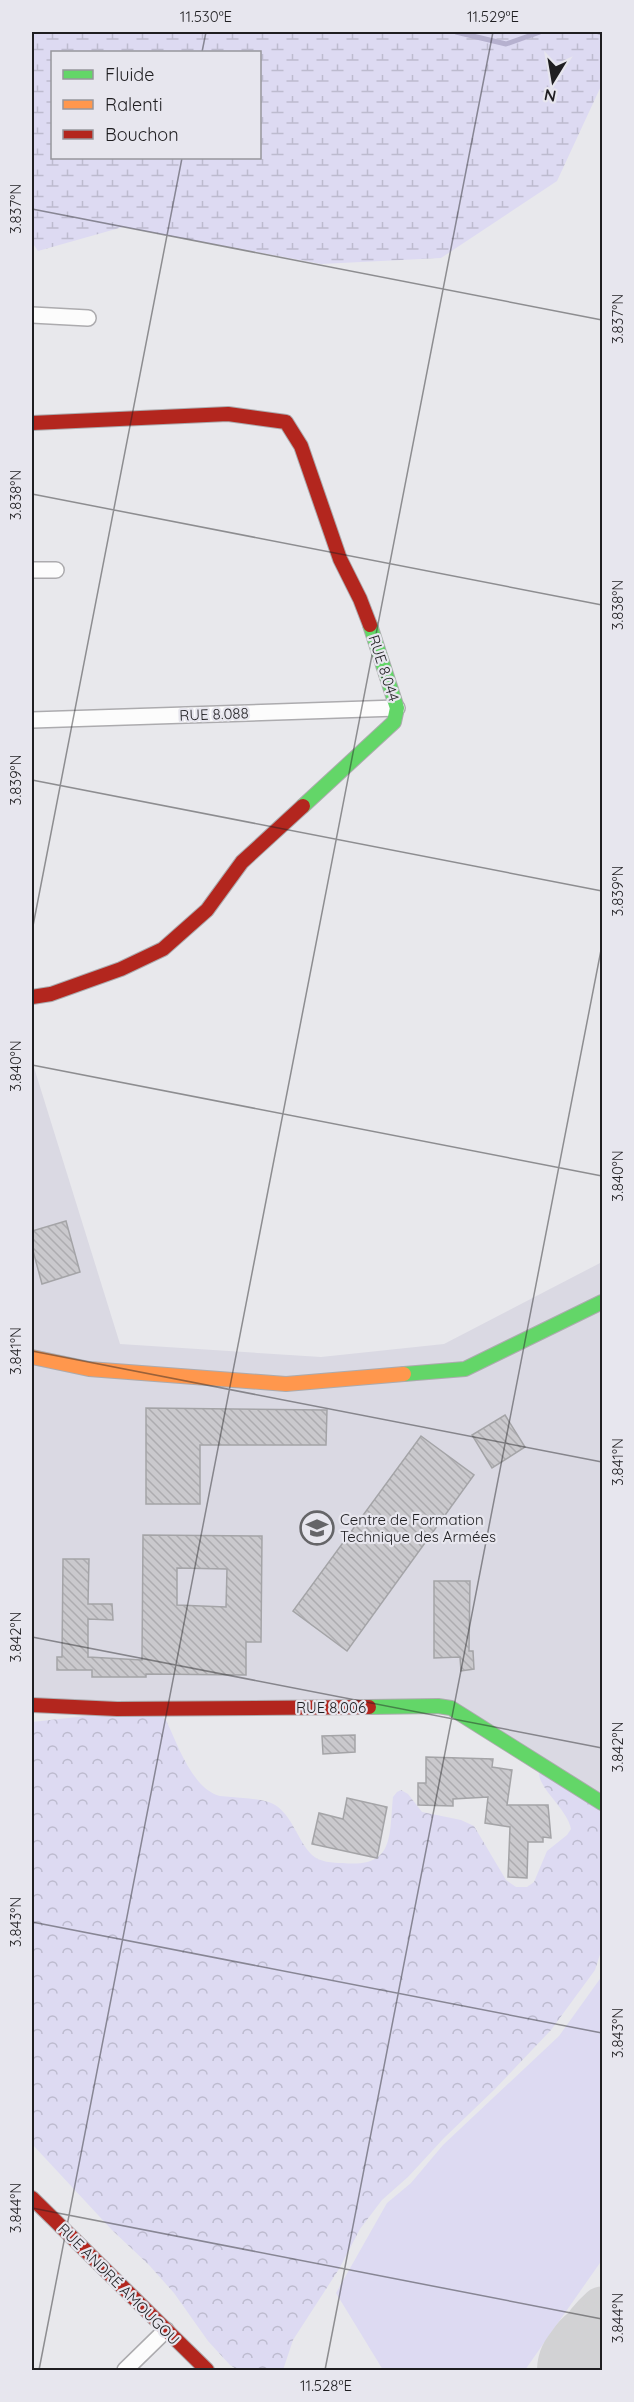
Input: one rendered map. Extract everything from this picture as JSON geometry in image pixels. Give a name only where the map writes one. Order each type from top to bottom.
[{"type":"street","points":[[32,315],[88,318]]},
{"type":"street","name":"RUE 8.044","points":[[32,423],[228,414],[286,422],[301,446],[340,560],[360,599],[398,708],[394,722],[242,862],[207,910],[163,949],[121,969],[51,994],[32,997]]},
{"type":"street","points":[[32,570],[56,570]]},
{"type":"street","name":"RUE 8.088","points":[[32,720],[398,708]]},
{"type":"street","points":[[32,1357],[88,1369],[286,1384],[465,1369],[603,1302]]},
{"type":"street","name":"RUE 8.006","points":[[32,1705],[117,1709],[451,1708],[603,1803]]},
{"type":"street","name":"RUE ANDRÉ AMOUGOU","points":[[32,2198],[207,2370]]},
{"type":"street","points":[[125,2370],[166,2330]]},
{"type":"shaded area","name":"Centre de Formation Technique des Armées","points":[[32,1061],[120,1344],[321,1357],[444,1344],[602,1262],[602,1794],[451,1704],[32,1700]]},
{"type":"green space","points":[[32,32],[602,32],[602,84],[557,181],[441,258],[321,264],[123,227],[38,251],[32,242]]},
{"type":"green space","points":[[104,1714],[161,1715],[166,1720],[187,1764],[201,1784],[210,1792],[220,1796],[257,1799],[278,1807],[288,1818],[312,1855],[326,1862],[360,1863],[381,1855],[389,1836],[393,1797],[401,1790],[408,1794],[422,1812],[461,1820],[474,1826],[506,1880],[516,1887],[527,1887],[534,1882],[547,1851],[571,1829],[565,1814],[544,1786],[539,1773],[602,1802],[602,1948],[595,1970],[551,2030],[408,2177],[382,2200],[360,2229],[339,2269],[293,2340],[283,2370],[238,2370],[230,2365],[208,2341],[174,2293],[149,2265],[112,2230],[32,2144],[32,1722]]},
{"type":"green space","points":[[602,1976],[602,2260],[525,2370],[383,2370],[336,2293],[387,2203],[411,2183],[443,2145],[559,2036]]},
{"type":"building","points":[[66,1221],[80,1272],[42,1284],[32,1247],[32,1231]]},
{"type":"building","points":[[146,1408],[327,1410],[326,1445],[200,1445],[200,1504],[146,1504]]},
{"type":"building","points":[[505,1415],[525,1447],[492,1468],[472,1435]]},
{"type":"building","points":[[421,1436],[474,1475],[347,1651],[293,1611]]},
{"type":"building","points":[[143,1535],[262,1536],[261,1642],[246,1642],[246,1675],[146,1674],[146,1677],[92,1677],[92,1670],[57,1670],[57,1657],[62,1657],[63,1559],[89,1559],[88,1604],[112,1604],[113,1620],[88,1619],[88,1657],[142,1660]],"holes":[[[177,1568],[227,1569],[226,1607],[177,1605]]]},
{"type":"building","points":[[434,1581],[470,1581],[469,1651],[473,1651],[474,1669],[461,1671],[460,1657],[434,1658]]},
{"type":"building","points":[[355,1735],[355,1752],[323,1754],[322,1736]]},
{"type":"building","points":[[426,1757],[493,1759],[492,1767],[512,1770],[507,1805],[548,1805],[551,1838],[543,1837],[543,1842],[528,1842],[527,1878],[508,1877],[510,1827],[485,1823],[488,1797],[453,1799],[453,1806],[418,1805],[418,1783],[426,1783]]},
{"type":"building","points":[[347,1798],[387,1807],[377,1858],[312,1844],[319,1813],[343,1819]]},
{"type":"waterway","points":[[456,32],[506,44],[540,32]]},
{"type":"taxiway","points":[[574,2370],[577,2344],[585,2329],[602,2309]]},
{"type":"runway","points":[[594,2370],[602,2359]]},
{"type":"traffic: fast","points":[[303,806],[394,722],[397,708],[370,625]]},
{"type":"traffic: fast","points":[[404,1374],[465,1369],[602,1302]]},
{"type":"traffic: fast","points":[[369,1707],[438,1706],[451,1708],[602,1803]]},
{"type":"traffic: slow","points":[[32,1357],[89,1369],[286,1384],[404,1374]]},
{"type":"traffic: jam","points":[[32,423],[228,414],[286,422],[301,446],[340,559],[370,625]]},
{"type":"traffic: jam","points":[[32,997],[51,994],[121,969],[163,949],[207,910],[242,862],[303,806]]},
{"type":"traffic: jam","points":[[32,1705],[117,1709],[369,1707]]},
{"type":"traffic: jam","points":[[32,2198],[207,2370]]},
{"type":"place","name":"Centre de Formation Technique des Armées","points":[[317,1528]]}]
